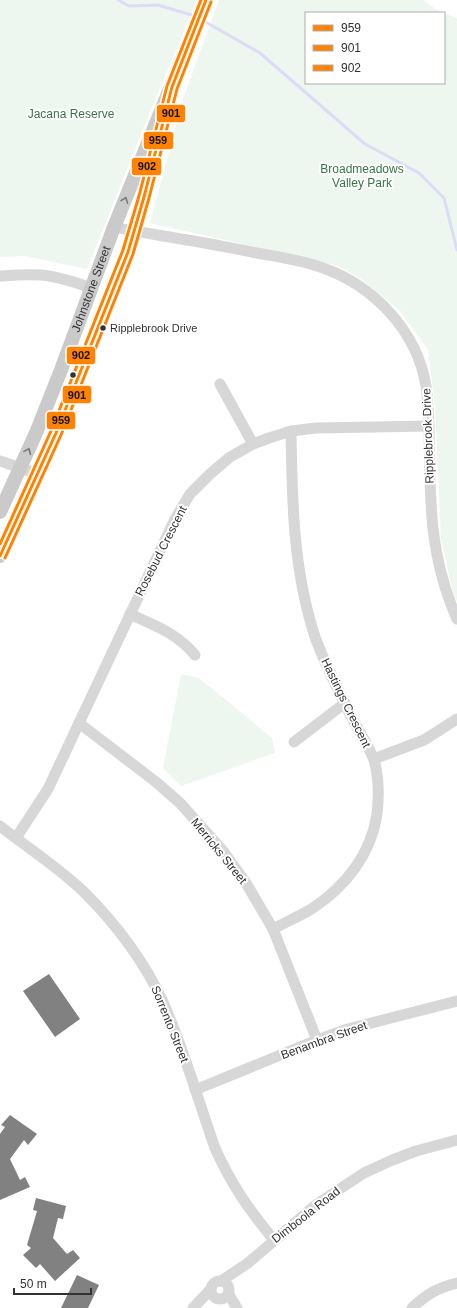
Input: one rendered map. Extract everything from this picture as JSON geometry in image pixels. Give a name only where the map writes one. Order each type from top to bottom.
[{"type":"main road","name":"Johnstone Street","points":[[0,512],[58,377],[114,227],[206,2]]},
{"type":"main road","name":"Johnstone Street","points":[[0,556],[56,433],[128,252],[144,197],[172,87]]},
{"type":"street","name":"Ripplebrook Drive","points":[[114,227],[134,232],[180,238],[323,267],[358,284],[384,305],[407,336],[416,352],[426,384],[429,426],[430,517],[441,576],[457,619]]},
{"type":"street","points":[[0,276],[29,274],[42,275],[64,279],[92,288]]},
{"type":"street","points":[[220,384],[253,444]]},
{"type":"street","name":"Rosebud Crescent","points":[[16,838],[48,789],[175,518],[190,494],[210,474],[230,457],[253,444],[291,431],[324,428],[429,426]]},
{"type":"street","name":"Hastings Crescent","points":[[273,929],[312,909],[341,886],[363,857],[370,841],[376,822],[378,801],[378,779],[374,759],[327,667],[308,612],[294,539],[291,431]]},
{"type":"street","points":[[0,461],[38,474]]},
{"type":"street","points":[[130,614],[176,636],[187,645],[195,655]]},
{"type":"street","points":[[294,742],[345,703]]},
{"type":"street","points":[[374,759],[424,740],[457,719]]},
{"type":"street","name":"Merricks Street","points":[[79,723],[156,782],[180,804],[223,851],[246,882],[273,929],[317,1040]]},
{"type":"street","name":"Sorrento Street","points":[[0,826],[61,872],[83,891],[110,919],[146,969],[163,1001],[173,1025],[214,1148],[235,1187],[254,1216],[274,1240]]},
{"type":"street","name":"Benambra Street","points":[[195,1090],[317,1040],[364,1024],[457,1001]]},
{"type":"street","name":"Dimboola Road","points":[[194,1308],[221,1292],[248,1263],[317,1204],[364,1173],[416,1151],[457,1140]]},
{"type":"street","points":[[412,1308],[431,1292],[441,1287],[457,1283]]},
{"type":"street","points":[[221,1292],[232,1308]]},
{"type":"street","points":[[221,1292],[237,1308]]},
{"type":"green space","name":"Jacana Reserve","points":[[0,0],[197,0],[87,269],[25,256],[0,257]]},
{"type":"green space","name":"Broadmeadows Valley Park","points":[[219,0],[424,0],[435,9],[442,12],[305,12],[305,84],[445,84],[445,13],[457,18],[457,601],[453,593],[441,539],[435,407],[428,350],[400,311],[364,281],[339,266],[150,223],[183,99]]},
{"type":"green space","points":[[181,674],[199,678],[272,738],[275,753],[181,786],[163,768]]},
{"type":"building","points":[[49,974],[80,1019],[55,1037],[23,991]]},
{"type":"building","points":[[10,1115],[37,1134],[28,1145],[24,1140],[10,1159],[20,1180],[25,1177],[30,1187],[0,1200],[0,1134],[5,1127],[1,1125]]},
{"type":"building","points":[[36,1198],[66,1206],[63,1219],[58,1218],[53,1238],[67,1254],[73,1250],[80,1258],[55,1281],[40,1264],[36,1268],[23,1255],[31,1248],[27,1245],[37,1211],[33,1210]]},
{"type":"building","points":[[77,1275],[99,1285],[88,1308],[61,1308]]},
{"type":"waterway","points":[[118,0],[129,6],[158,5],[195,16]]},
{"type":"waterway","points":[[202,20],[260,53],[365,144],[419,173],[444,198],[457,250]]},
{"type":"transit line","name":"902","points":[[0,544],[51,431],[123,250],[139,196],[167,86],[201,0]]},
{"type":"transit line","name":"959","points":[[0,556],[56,433],[128,252],[144,197],[172,87],[206,0]]},
{"type":"transit line","name":"901","points":[[5,558],[61,435],[133,254],[177,89],[211,2]]},
{"type":"place","name":"Ripplebrook Drive","points":[[103,328]]}]
